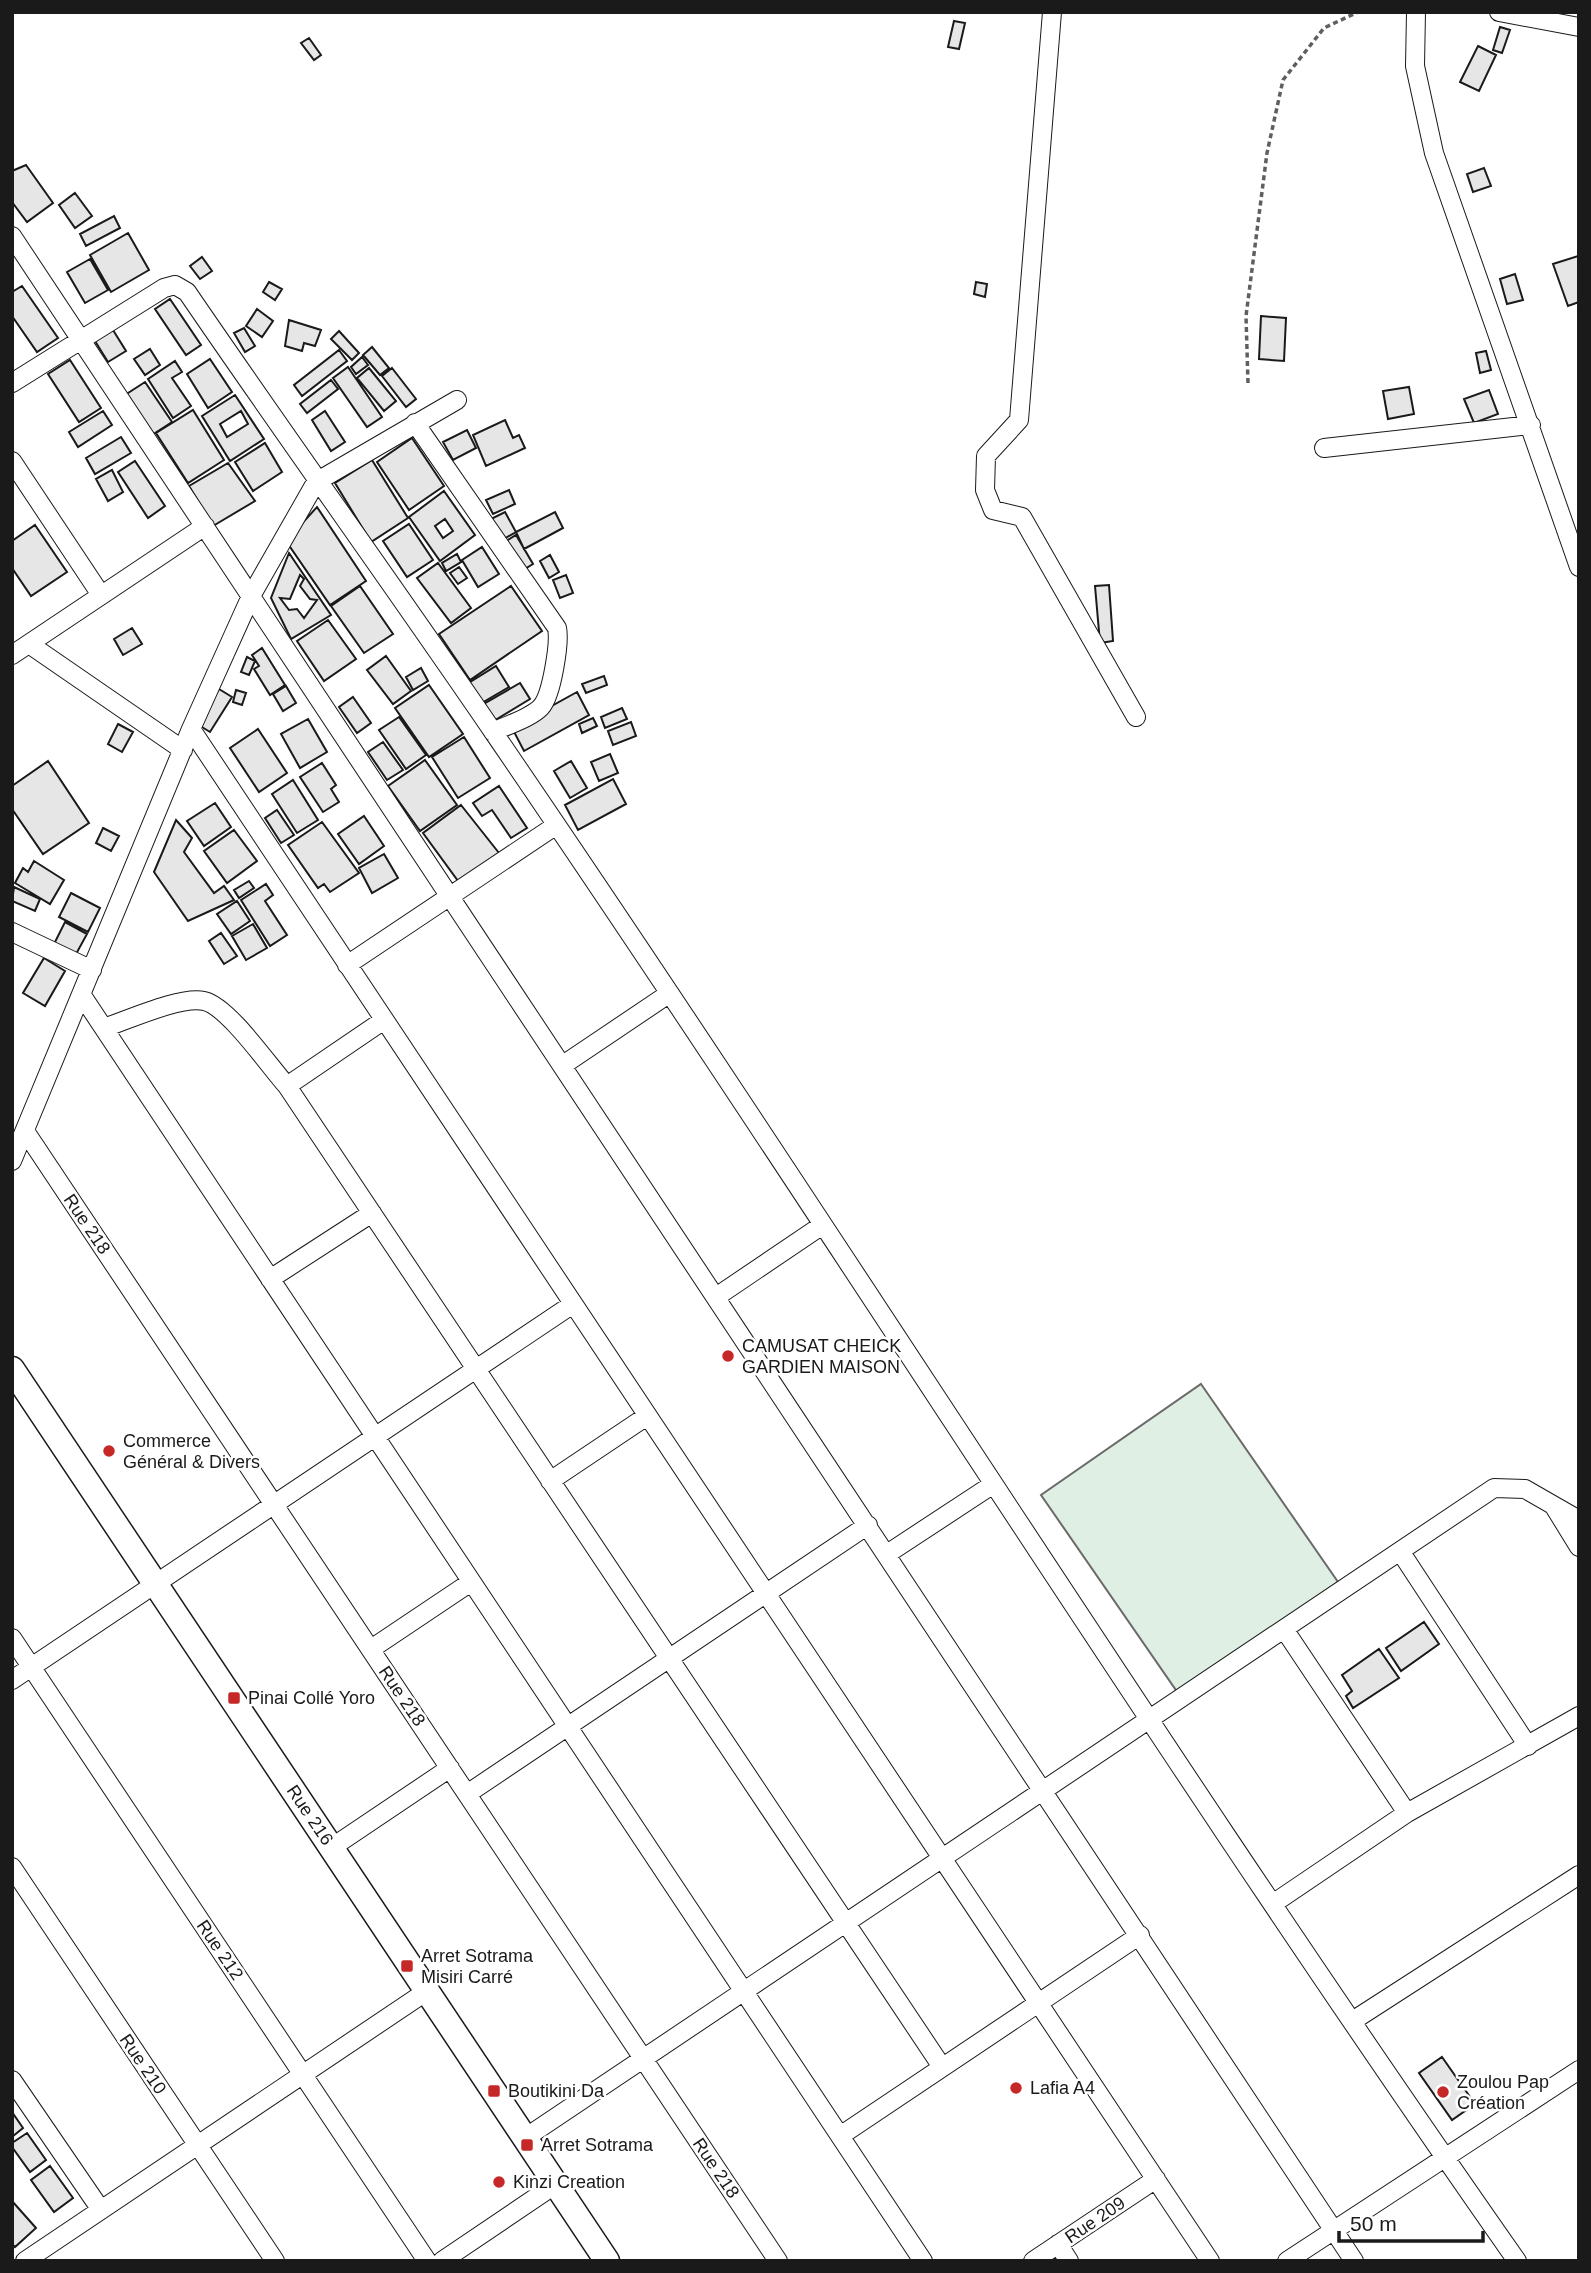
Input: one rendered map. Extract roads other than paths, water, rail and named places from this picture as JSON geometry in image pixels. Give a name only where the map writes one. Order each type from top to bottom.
[{"type":"street","points":[[1052,12],[1018,420],[986,456],[985,490],[993,510],[1022,517],[1136,717]]},
{"type":"street","points":[[1416,12],[1415,66],[1434,153],[1531,425],[1573,528],[1579,567]]},
{"type":"street","points":[[1499,12],[1579,27]]},
{"type":"street","points":[[12,236],[1354,2261]]},
{"type":"street","points":[[12,383],[80,338],[164,288],[175,285],[187,292],[316,482],[493,732],[1148,1720],[1517,2261]]},
{"type":"street","points":[[12,1161],[191,729],[251,596],[316,482],[457,400]]},
{"type":"street","points":[[415,423],[557,628],[559,639],[547,697],[541,708],[493,732]]},
{"type":"street","points":[[1324,448],[1531,425]]},
{"type":"street","points":[[12,461],[101,595]]},
{"type":"street","points":[[12,655],[205,526]]},
{"type":"street","points":[[29,644],[183,750]]},
{"type":"street","points":[[191,729],[1210,2261]]},
{"type":"street","points":[[347,965],[555,826]]},
{"type":"street","points":[[12,932],[92,970]]},
{"type":"street","points":[[81,995],[923,2261]]},
{"type":"street","points":[[563,1065],[667,995]]},
{"type":"street","points":[[104,1028],[188,1001],[205,1001],[221,1009],[287,1086],[942,2067]]},
{"type":"street","points":[[287,1086],[384,1020]]},
{"type":"street","name":"Rue 218","points":[[25,1131],[778,2261]]},
{"type":"street","points":[[270,1279],[372,1213]]},
{"type":"street","points":[[716,1297],[821,1226]]},
{"type":"street","points":[[12,1680],[573,1304]]},
{"type":"street","name":"Rue 216","points":[[12,1369],[607,2261]]},
{"type":"street","points":[[550,1481],[647,1416]]},
{"type":"street","points":[[887,1554],[992,1485]]},
{"type":"street","points":[[525,2138],[1494,1488],[1525,1489],[1579,1520]]},
{"type":"street","points":[[1553,1505],[1579,1547]]},
{"type":"street","points":[[467,1794],[867,1525]]},
{"type":"street","points":[[1400,1551],[1528,1746]]},
{"type":"street","points":[[371,1649],[471,1582]]},
{"type":"street","points":[[1284,1629],[1407,1814]]},
{"type":"street","name":"Rue 212","points":[[12,1638],[427,2261]]},
{"type":"street","points":[[1274,1903],[1407,1814],[1579,1716]]},
{"type":"street","points":[[331,1848],[450,1768]]},
{"type":"street","name":"Rue 210","points":[[12,1867],[275,2261]]},
{"type":"street","points":[[1353,2020],[1579,1875]]},
{"type":"street","points":[[840,2136],[1140,1935]]},
{"type":"street","points":[[25,2261],[427,1991]]},
{"type":"street","points":[[1287,2261],[1579,2070]]},
{"type":"street","points":[[12,2080],[101,2210]]},
{"type":"street","name":"Rue 209","points":[[1034,2261],[1156,2179]]},
{"type":"street","points":[[442,2261],[556,2184]]},
{"type":"street","points":[[1058,2244],[1069,2261]]},
{"type":"place","name":"CAMUSAT CHEICK GARDIEN MAISON","points":[[728,1356]]},
{"type":"place","name":"Commerce Général & Divers","points":[[109,1451]]},
{"type":"place","name":"Pinai Collé Yoro","points":[[234,1698]]},
{"type":"place","name":"Arret Sotrama Misiri Carré","points":[[407,1966]]},
{"type":"place","name":"Lafia A4","points":[[1016,2088]]},
{"type":"place","name":"Boutikini Da","points":[[494,2091]]},
{"type":"place","name":"Zoulou Pap Création","points":[[1443,2092]]},
{"type":"place","name":"Arret Sotrama","points":[[527,2145]]},
{"type":"place","name":"Kinzi Creation","points":[[499,2182]]}]
